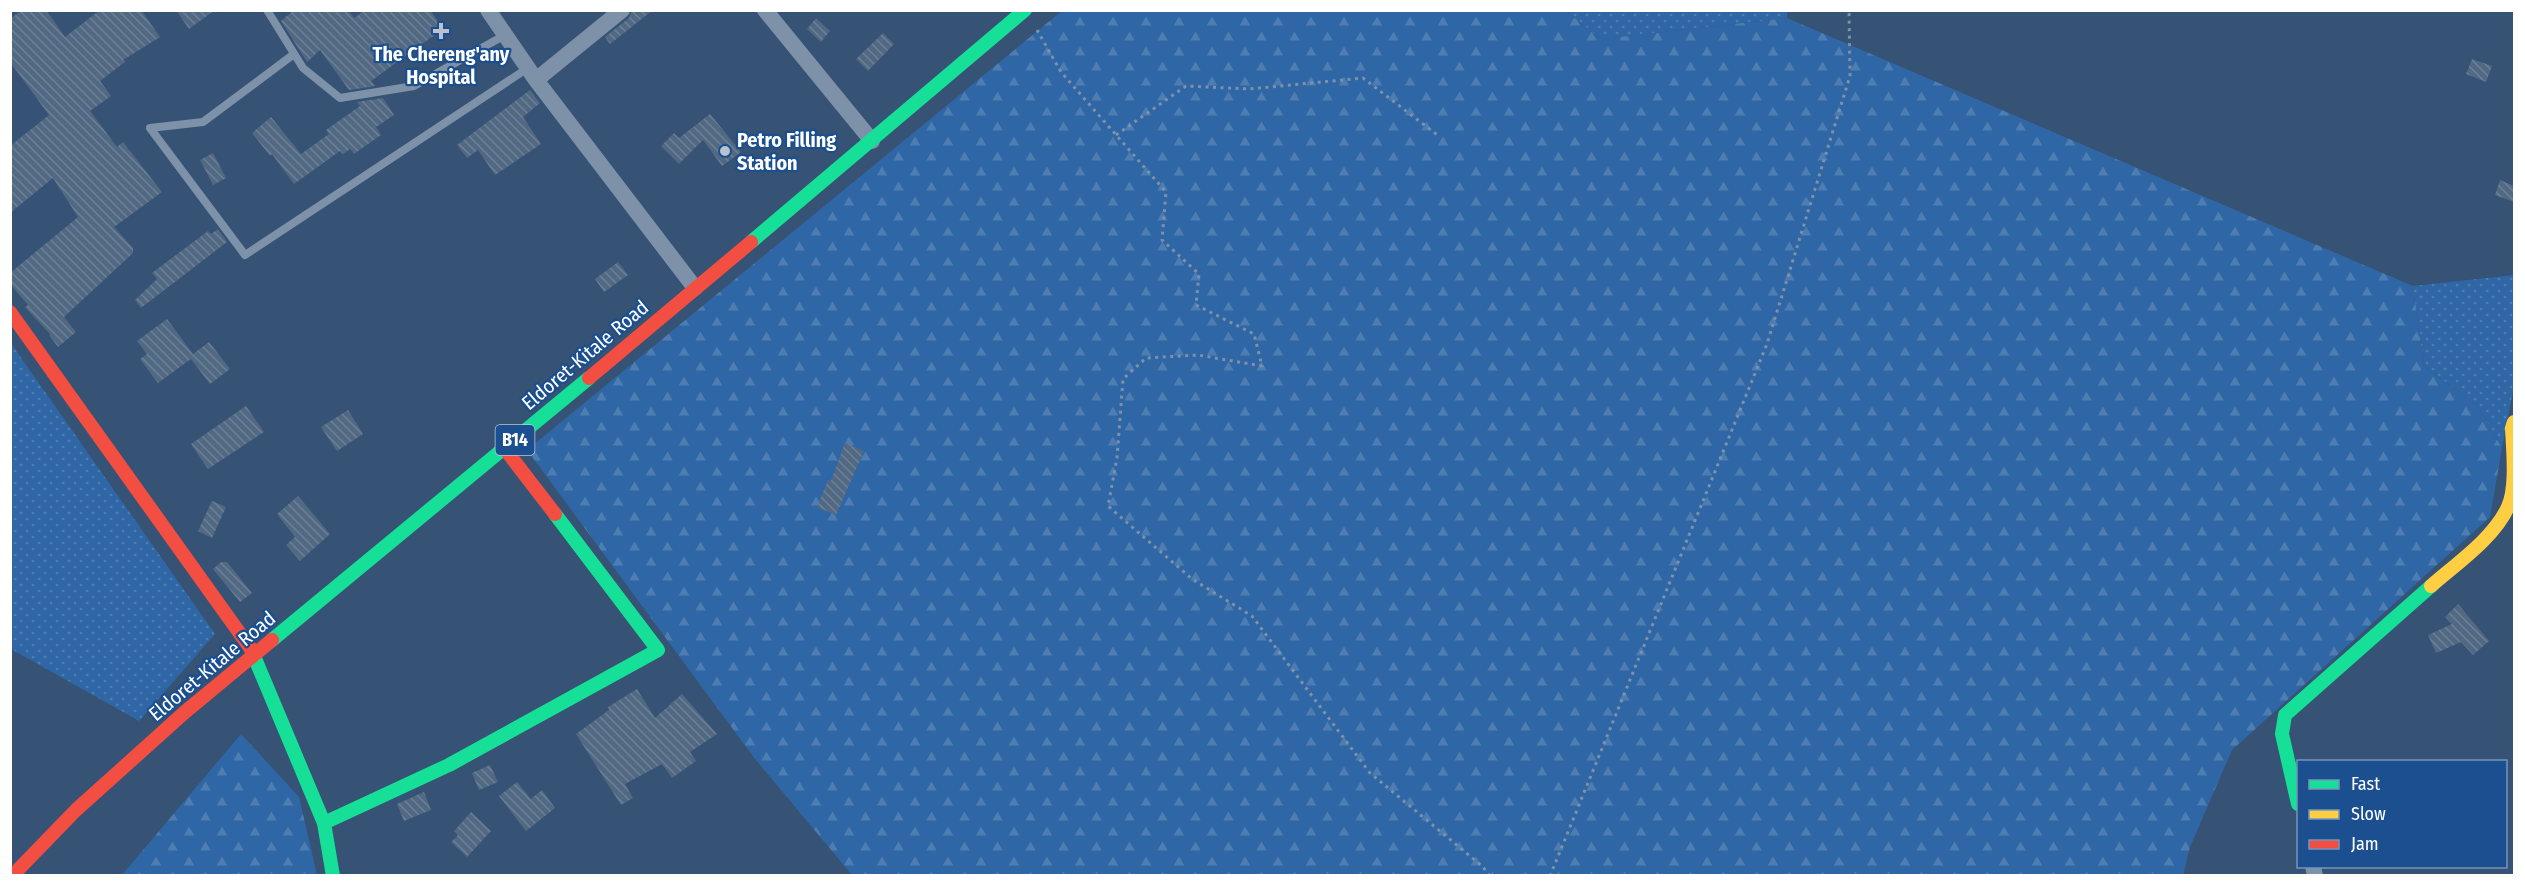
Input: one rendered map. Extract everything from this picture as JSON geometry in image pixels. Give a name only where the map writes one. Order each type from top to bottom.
[{"type":"main road","name":"Eldoret-Kitale Road","points":[[12,874],[76,810],[135,756],[872,141],[1028,16]]},
{"type":"main road","points":[[10,312],[255,655],[324,823],[333,876]]},
{"type":"main road","points":[[2297,800],[2282,734],[2285,715],[2493,531],[2509,506],[2513,471],[2512,428],[2514,422]]},
{"type":"main road","points":[[324,823],[449,765],[658,650],[505,448]]},
{"type":"street","points":[[488,10],[532,74],[695,288]]},
{"type":"street","points":[[532,74],[622,10]]},
{"type":"street","points":[[765,10],[872,141]]},
{"type":"lane","points":[[267,10],[303,68],[340,98],[414,86],[505,35]]},
{"type":"lane","points":[[294,54],[203,122],[150,128],[245,255],[532,74]]},
{"type":"path","points":[[1550,876],[1767,344],[1850,76],[1850,10]]},
{"type":"path","points":[[1028,16],[1061,72],[1166,192],[1162,240],[1199,274],[1196,305],[1254,334],[1262,366],[1198,355],[1146,358],[1123,379],[1117,458],[1108,506],[1192,579],[1252,616],[1370,773],[1482,866],[1490,876]]},
{"type":"path","points":[[1116,135],[1186,86],[1249,89],[1363,78],[1440,137]]},
{"type":"green space","points":[[1063,10],[1566,11],[1601,39],[1787,18],[2413,286],[2424,366],[2478,406],[2502,448],[2490,517],[2232,750],[2190,847],[2183,876],[852,875],[755,759],[527,450]]},
{"type":"green space","points":[[1787,10],[1787,18],[1601,39],[1566,11]]},
{"type":"green space","points":[[2514,275],[2514,386],[2502,448],[2478,406],[2424,366],[2413,286]]},
{"type":"green space","points":[[10,342],[215,634],[139,721],[11,649]]},
{"type":"green space","points":[[241,734],[299,797],[317,875],[122,875]]},
{"type":"building","points":[[22,10],[46,10],[65,37],[100,10],[141,10],[160,37],[123,60],[125,62],[100,81],[111,96],[90,111],[117,147],[123,142],[162,192],[114,227],[133,248],[133,253],[64,317],[76,332],[58,347],[50,334],[25,307],[28,305],[10,284],[10,273],[78,217],[53,178],[10,213],[10,146],[49,115],[10,62],[10,19]]},
{"type":"building","points":[[176,10],[215,10],[189,29]]},
{"type":"building","points":[[294,10],[348,10],[354,18],[365,10],[430,10],[443,29],[371,81],[375,86],[349,90],[320,50],[307,62],[281,21]]},
{"type":"building","points":[[632,10],[653,10],[610,44],[605,37],[629,18]]},
{"type":"building","points":[[816,18],[830,31],[821,42],[807,29]]},
{"type":"building","points":[[883,33],[894,44],[868,71],[856,59]]},
{"type":"building","points":[[2472,59],[2492,66],[2486,82],[2466,74]]},
{"type":"building","points":[[530,90],[540,103],[523,117],[541,144],[495,175],[478,150],[467,158],[457,145]]},
{"type":"building","points":[[383,98],[394,115],[376,127],[381,135],[354,154],[350,149],[343,154],[340,151],[294,184],[272,154],[270,156],[252,133],[271,117],[301,154],[329,134],[326,130],[360,106],[357,102]]},
{"type":"building","points":[[710,114],[741,152],[722,166],[703,140],[679,164],[661,146],[674,133],[679,138]]},
{"type":"building","points":[[213,153],[226,178],[213,185],[200,160]]},
{"type":"building","points":[[2500,180],[2514,186],[2514,202],[2495,195]]},
{"type":"building","points":[[218,229],[227,242],[141,308],[135,300],[157,279],[152,273],[208,231],[211,234]]},
{"type":"building","points":[[618,262],[628,275],[604,292],[595,279]]},
{"type":"building","points":[[167,319],[193,354],[209,342],[230,369],[210,384],[191,359],[158,383],[140,359],[147,354],[137,341]]},
{"type":"building","points":[[246,406],[264,432],[208,469],[191,444]]},
{"type":"building","points":[[348,410],[363,434],[337,451],[321,427]]},
{"type":"building","points":[[845,443],[864,451],[836,515],[817,507],[828,480],[831,481]]},
{"type":"building","points":[[298,496],[330,534],[300,561],[286,545],[295,537],[277,514]]},
{"type":"building","points":[[212,501],[226,507],[212,538],[198,531]]},
{"type":"building","points":[[221,562],[227,562],[252,593],[240,602],[213,569]]},
{"type":"building","points":[[2458,604],[2489,641],[2473,655],[2461,642],[2436,653],[2428,635],[2452,624],[2445,617]]},
{"type":"building","points":[[637,689],[655,718],[682,694],[717,734],[690,752],[696,761],[672,778],[662,764],[625,784],[633,798],[621,805],[576,734],[609,710],[608,707]]},
{"type":"building","points":[[490,765],[498,782],[479,790],[472,773]]},
{"type":"building","points":[[517,782],[531,799],[542,790],[555,808],[526,831],[499,796]]},
{"type":"building","points":[[424,792],[431,810],[404,821],[397,804]]},
{"type":"building","points":[[471,812],[491,831],[467,857],[451,842],[458,835],[454,831]]},
{"type":"traffic: fast","points":[[751,242],[1025,10]]},
{"type":"traffic: fast","points":[[272,640],[589,378]]},
{"type":"traffic: fast","points":[[324,823],[449,765],[658,650],[555,514]]},
{"type":"traffic: fast","points":[[2297,800],[2282,734],[2285,715],[2431,586]]},
{"type":"traffic: fast","points":[[251,649],[324,823],[333,876]]},
{"type":"traffic: slow","points":[[2431,586],[2484,540],[2508,507],[2513,489],[2512,428],[2514,422]]},
{"type":"traffic: jam","points":[[589,378],[751,242]]},
{"type":"traffic: jam","points":[[10,312],[251,649]]},
{"type":"traffic: jam","points":[[505,449],[555,514]]},
{"type":"traffic: jam","points":[[12,876],[76,810],[185,712],[272,640]]},
{"type":"place","name":"The Chereng'any Hospital","points":[[441,31]]},
{"type":"place","name":"Petro Filling Station","points":[[725,151]]}]
